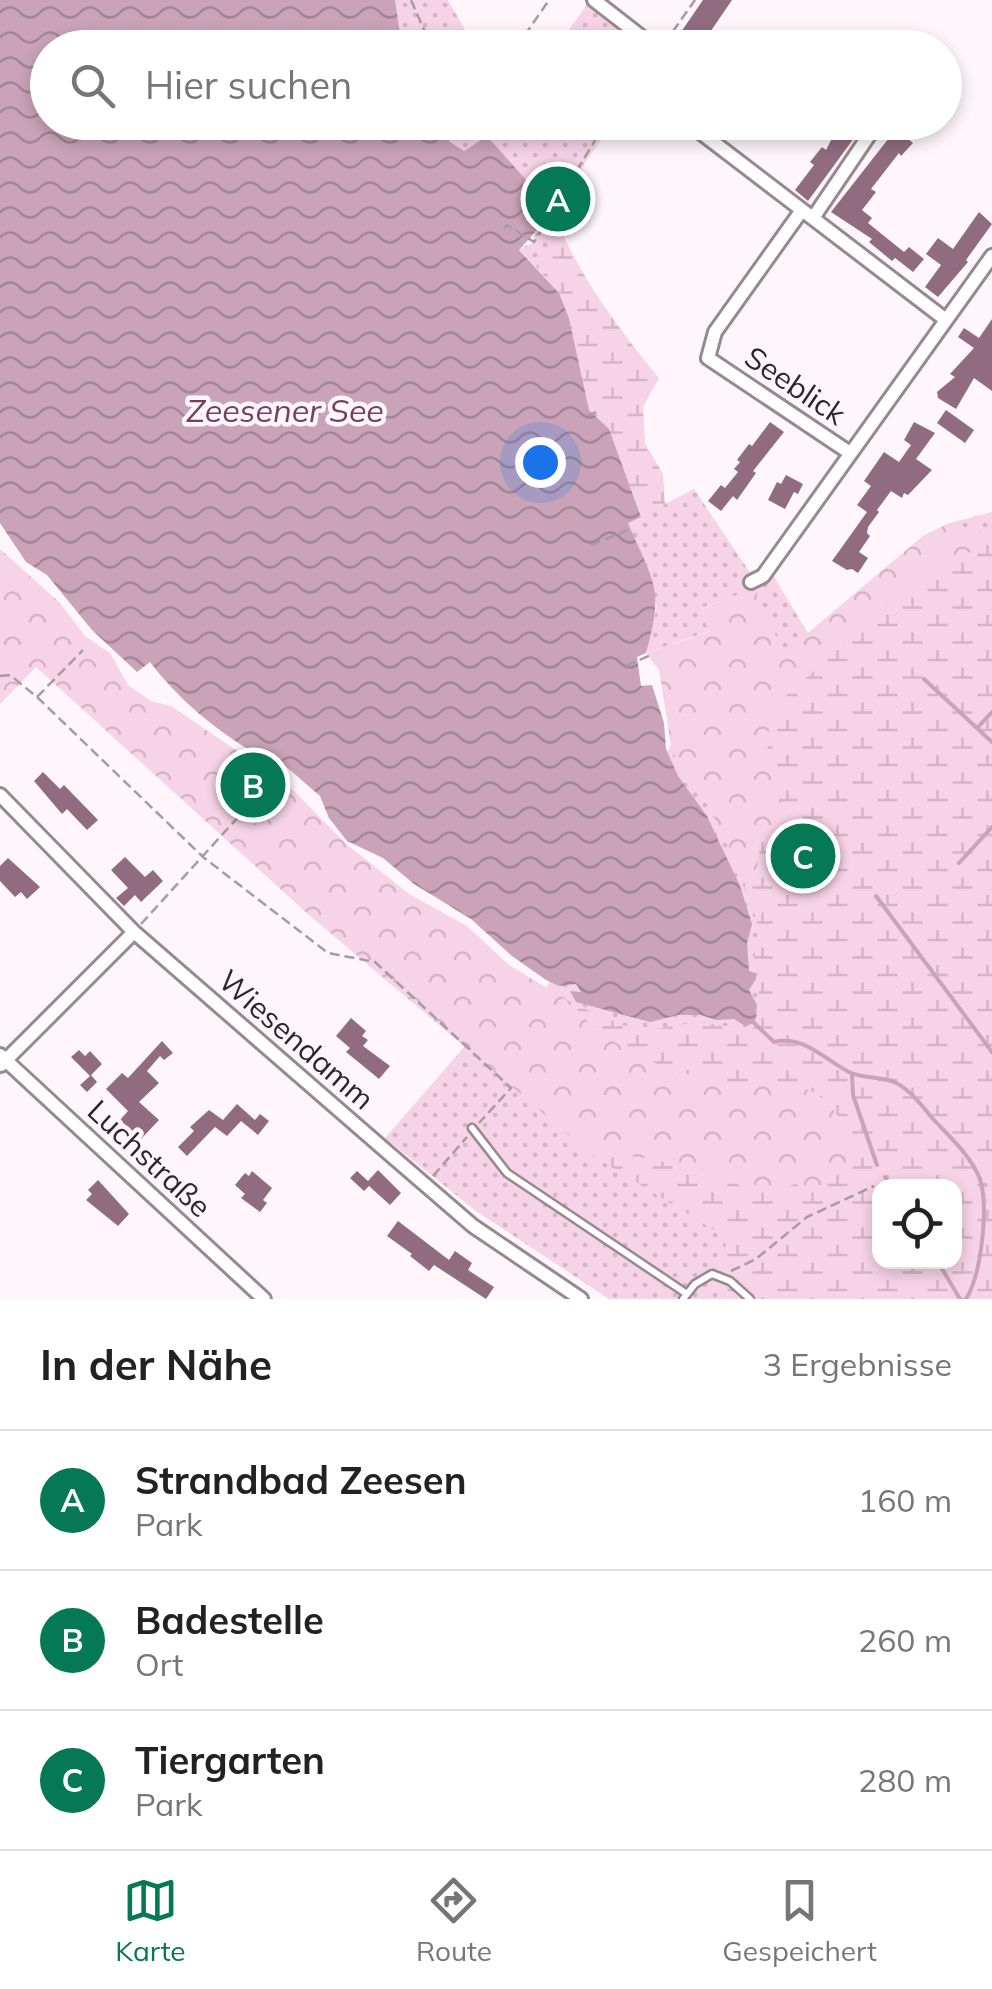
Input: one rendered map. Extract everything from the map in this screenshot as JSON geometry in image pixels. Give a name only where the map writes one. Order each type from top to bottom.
[{"type":"street","points":[[594,0],[633,30]]},
{"type":"street","points":[[710,140],[946,320]]},
{"type":"street","points":[[807,214],[864,140]]},
{"type":"street","name":"Seeblick","points":[[807,214],[715,332],[708,358],[850,453]]},
{"type":"street","name":"Seeblick","points":[[752,582],[763,576],[992,256]]},
{"type":"street","name":"Wiesendamm","points":[[0,795],[134,932],[425,1185],[473,1226],[581,1299]]},
{"type":"street","points":[[2,1060],[134,932]]},
{"type":"street","name":"Luchstraße","points":[[2,1060],[264,1299]]},
{"type":"lane","points":[[473,1129],[508,1173],[685,1296],[712,1274],[721,1276],[750,1299]]},
{"type":"path","points":[[411,0],[424,30]]},
{"type":"path","points":[[528,30],[549,0]]},
{"type":"path","points":[[674,30],[695,0]]},
{"type":"path","points":[[504,229],[507,225],[534,242],[595,140]]},
{"type":"path","points":[[588,416],[596,412]]},
{"type":"path","points":[[591,545],[632,528]]},
{"type":"path","points":[[37,697],[83,650]]},
{"type":"path","points":[[626,666],[650,655]]},
{"type":"path","points":[[0,666],[203,857],[328,953],[375,962],[511,1088],[425,1185]]},
{"type":"path","points":[[0,676],[10,675]]},
{"type":"path","points":[[134,932],[252,804]]},
{"type":"path","points":[[721,1276],[756,1259],[808,1217],[872,1187]]},
{"type":"green space","points":[[395,0],[448,0],[465,30],[399,30]]},
{"type":"green space","points":[[590,0],[627,30],[569,30]]},
{"type":"green space","points":[[449,140],[481,140],[464,152]]},
{"type":"green space","points":[[491,140],[601,140],[584,164],[574,188],[565,236],[535,267],[519,249],[534,242],[536,230],[552,210]]},
{"type":"green space","points":[[563,235],[606,310],[659,378],[643,407],[645,443],[663,474],[665,504],[641,517],[609,430],[589,410],[569,318],[559,293],[535,266]]},
{"type":"green space","points":[[694,489],[749,571],[752,584],[765,562],[809,635],[923,536],[950,523],[992,512],[992,1299],[710,1273],[735,1299],[609,1299],[476,1211],[385,1138],[465,1046],[501,1076],[750,591],[702,608],[709,631],[646,653],[657,606],[628,523]]},
{"type":"green space","points":[[950,523],[984,533],[987,545],[924,572],[777,704],[972,1145],[992,1220],[975,1299],[839,1299],[840,1172],[822,1187],[795,1184],[770,1193],[751,1191],[730,1179],[658,1160],[604,1152],[595,1157],[309,915],[36,667],[0,704],[0,549],[60,603],[85,636],[110,653],[128,685],[151,701],[171,706],[252,761],[250,778],[262,781],[267,771],[295,792],[345,843],[409,894],[467,926],[509,965],[572,1003],[622,1025],[650,1030],[697,1022],[747,1029],[760,1026],[764,1009],[758,990],[761,972],[754,962],[760,936],[758,918],[745,893],[745,872],[672,751],[659,670],[646,653],[708,632],[702,609],[753,588],[784,653],[923,536]]},
{"type":"green space","points":[[992,543],[992,1171],[972,1161],[980,1180],[983,1208],[992,1204],[992,1299],[735,1299],[710,1273],[725,1249],[727,1238],[595,1157],[604,1152],[706,1169],[751,1191],[770,1193],[795,1184],[822,1187],[854,1158],[857,1144],[843,1122],[811,1091],[783,1084],[714,1081],[668,1068],[603,1034],[572,1003],[622,1025],[650,1030],[697,1022],[747,1029],[760,1026],[764,1009],[758,990],[762,975],[754,962],[758,927],[745,893],[761,857],[756,843],[784,813],[766,741],[777,704],[924,572]]},
{"type":"water","name":"Zeesener See","points":[[0,0],[395,0],[399,30],[30,30],[30,140],[449,140],[464,151],[481,140],[491,140],[554,211],[519,250],[559,293],[569,318],[589,410],[609,429],[641,517],[628,523],[654,585],[655,613],[646,653],[637,657],[641,686],[652,685],[664,723],[666,749],[678,776],[707,816],[740,886],[752,924],[747,943],[749,971],[755,973],[756,979],[749,990],[757,1005],[755,1023],[745,1026],[734,1019],[716,1020],[701,1015],[678,1015],[650,1022],[576,1002],[570,991],[581,992],[576,984],[559,986],[546,980],[471,919],[414,884],[383,858],[347,841],[329,818],[320,796],[283,764],[267,763],[261,775],[252,774],[256,754],[198,713],[150,662],[137,672],[92,630],[47,575],[26,562],[0,523]]},
{"type":"building","points":[[703,0],[732,0],[712,30],[682,30]]},
{"type":"building","points":[[831,140],[853,140],[808,201],[795,190],[814,165],[810,162],[822,147],[826,150]]},
{"type":"building","points":[[887,140],[913,143],[901,156],[899,153],[871,189],[876,192],[862,210],[872,218],[868,223],[904,252],[909,247],[924,259],[913,272],[895,258],[892,261],[869,242],[872,239],[831,212]]},
{"type":"building","points":[[979,212],[992,224],[968,262],[938,297],[925,287],[941,265],[926,254],[938,238],[953,249]]},
{"type":"building","points":[[992,319],[992,391],[974,378],[956,409],[938,398],[937,392],[955,377],[950,374],[974,348],[958,337],[964,328],[979,338]]},
{"type":"building","points":[[946,410],[974,430],[965,443],[937,423]]},
{"type":"building","points":[[770,422],[784,432],[753,471],[756,473],[737,500],[733,496],[721,511],[708,501],[738,472],[734,469],[740,462],[737,460]]},
{"type":"building","points":[[914,422],[935,433],[916,459],[932,470],[908,495],[904,493],[902,498],[891,491],[868,527],[870,536],[859,552],[868,558],[858,573],[847,570],[832,561],[867,512],[857,505],[871,486],[864,481],[884,452],[899,462],[911,445],[904,440]]},
{"type":"building","points":[[786,475],[803,484],[785,509],[768,500],[777,482],[781,484]]},
{"type":"building","points":[[43,772],[60,789],[64,785],[98,820],[87,830],[67,809],[62,814],[34,781]]},
{"type":"building","points":[[125,857],[145,877],[153,870],[163,881],[141,902],[135,895],[124,906],[116,898],[128,888],[111,870]]},
{"type":"building","points":[[8,858],[40,887],[27,899],[21,892],[15,897],[0,881],[0,866]]},
{"type":"building","points":[[351,1018],[366,1031],[362,1036],[368,1040],[363,1046],[390,1066],[379,1079],[346,1052],[350,1048],[336,1036]]},
{"type":"building","points":[[162,1041],[173,1053],[164,1060],[160,1056],[147,1071],[159,1083],[139,1102],[159,1120],[141,1139],[120,1120],[128,1111],[106,1089],[122,1073],[128,1078]]},
{"type":"building","points":[[79,1050],[85,1056],[90,1051],[102,1064],[91,1075],[97,1082],[87,1092],[80,1085],[90,1076],[71,1057]]},
{"type":"building","points":[[237,1104],[255,1120],[260,1114],[269,1121],[258,1135],[241,1121],[227,1136],[215,1127],[187,1156],[178,1147],[194,1131],[190,1127],[209,1110],[223,1120]]},
{"type":"building","points":[[378,1170],[401,1193],[390,1205],[369,1186],[364,1191],[350,1178],[357,1171],[368,1181]]},
{"type":"building","points":[[252,1171],[272,1188],[260,1212],[241,1198],[245,1194],[235,1185]]},
{"type":"building","points":[[98,1180],[129,1214],[118,1226],[86,1200],[92,1194],[88,1190]]},
{"type":"building","points":[[398,1221],[449,1260],[455,1251],[472,1263],[468,1270],[494,1287],[486,1299],[434,1265],[429,1271],[387,1236]]},
{"type":"waterway","points":[[924,679],[992,742]]},
{"type":"waterway","points":[[978,727],[992,712]]},
{"type":"waterway","points":[[959,863],[992,827]]},
{"type":"waterway","points":[[876,896],[992,1052]]},
{"type":"waterway","points":[[752,1021],[774,1042],[804,1045],[849,1072],[900,1085],[966,1155],[980,1179],[984,1207],[979,1258],[966,1299]]},
{"type":"waterway","points":[[852,1074],[853,1095],[877,1165]]},
{"type":"waterway","points":[[942,1269],[960,1299]]},
{"type":"place","name":"Strandbad Zeesen","points":[[558,199]]},
{"type":"place","name":"Badestelle","points":[[253,785]]},
{"type":"place","name":"Tiergarten","points":[[803,856]]}]
